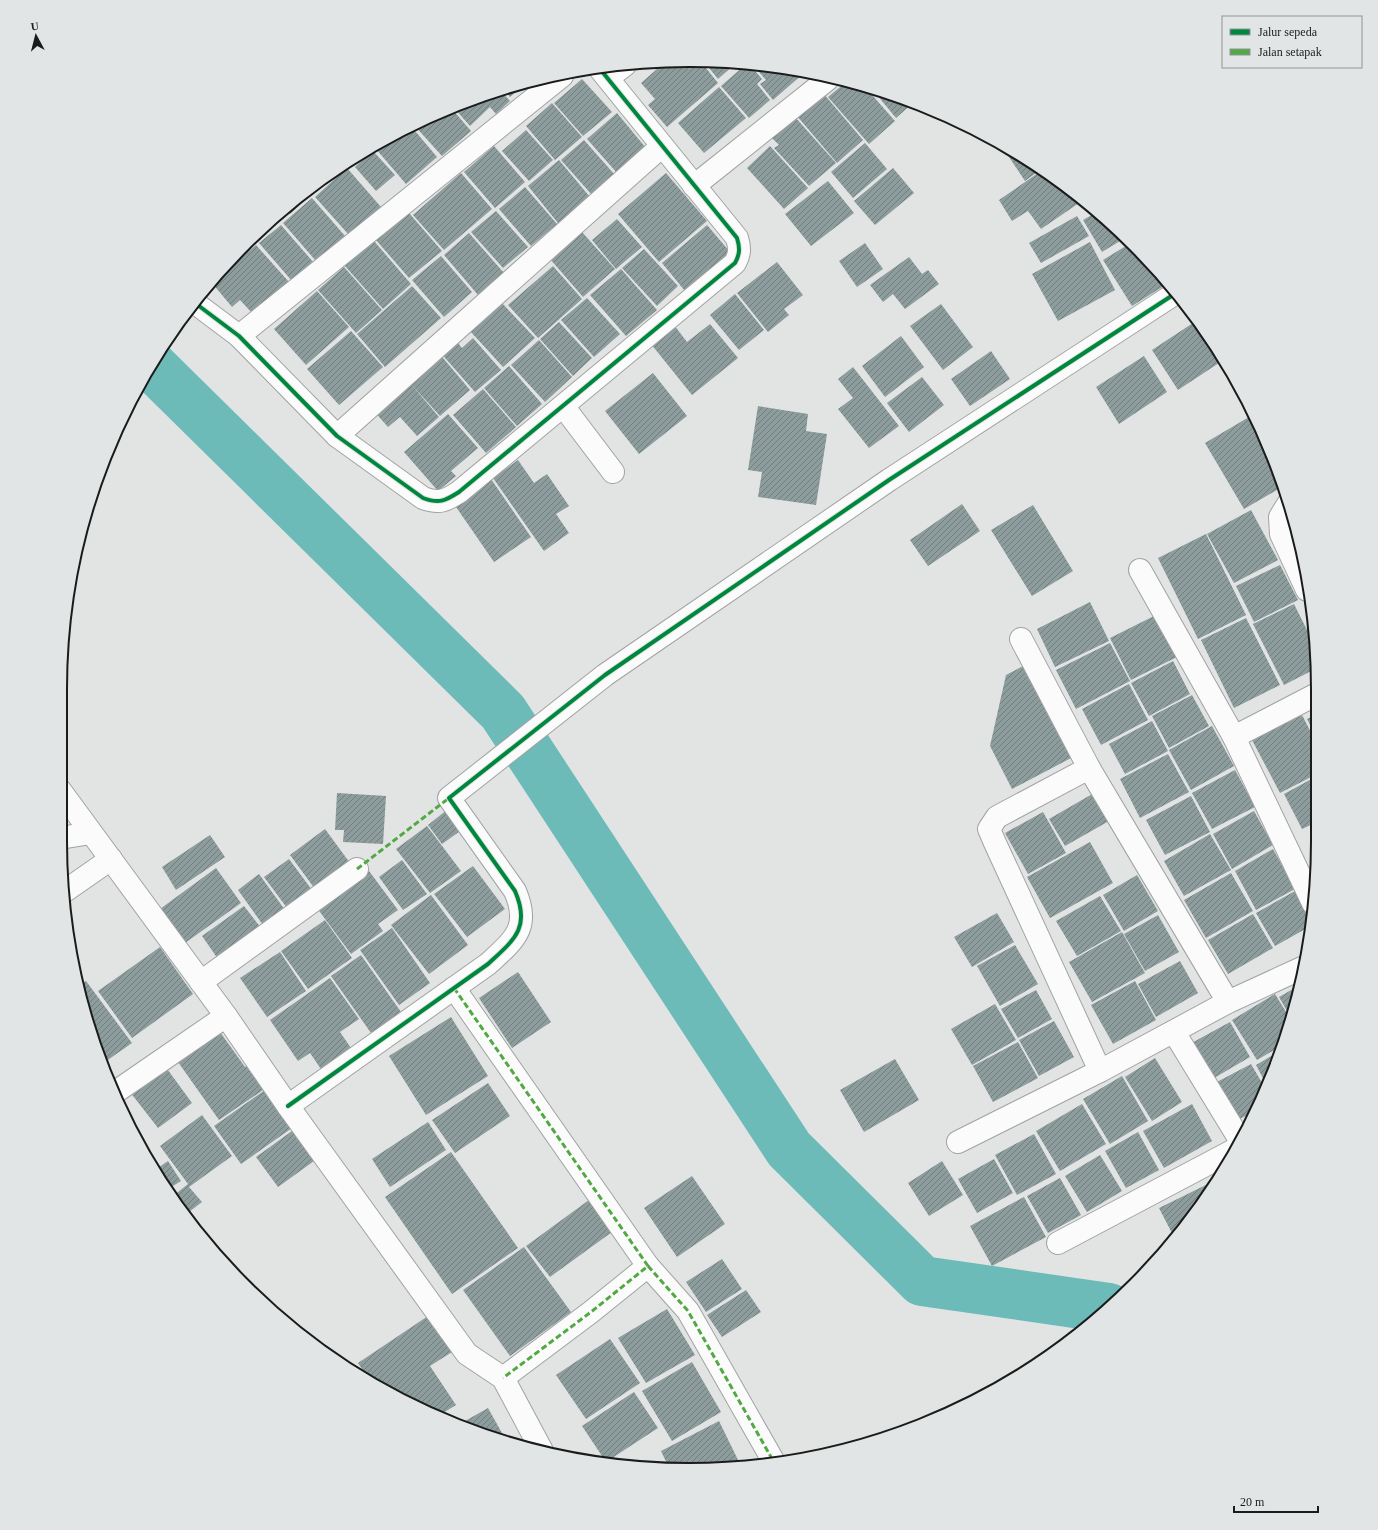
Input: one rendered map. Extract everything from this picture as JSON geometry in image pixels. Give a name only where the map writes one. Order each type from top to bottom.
[{"type":"street","points":[[199,306],[239,336],[337,436],[423,498],[432,502],[446,500],[459,492],[735,263],[739,256],[740,247],[737,238],[604,74]]},
{"type":"street","points":[[239,336],[554,82]]},
{"type":"street","points":[[694,186],[824,82]]},
{"type":"street","points":[[337,436],[662,146]]},
{"type":"street","points":[[288,1106],[488,964],[511,943],[520,928],[522,917],[521,905],[515,891],[449,798],[605,675],[889,480],[1171,297]]},
{"type":"street","points":[[563,406],[613,472]]},
{"type":"street","points":[[1284,510],[1280,517],[1281,534],[1300,576]]},
{"type":"street","points":[[1140,570],[1234,737],[1309,894]]},
{"type":"street","points":[[1021,639],[1089,768],[1228,1002]]},
{"type":"street","points":[[1234,737],[1311,697]]},
{"type":"street","points":[[1089,768],[997,817],[990,829],[995,844],[1100,1071]]},
{"type":"street","points":[[67,800],[226,1016],[288,1106],[467,1354],[503,1378],[538,1444]]},
{"type":"street","points":[[67,837],[91,833]]},
{"type":"street","points":[[69,888],[111,859]]},
{"type":"street","points":[[201,982],[357,869]]},
{"type":"street","points":[[958,1142],[1100,1071],[1228,1002],[1297,970]]},
{"type":"street","points":[[454,988],[648,1266],[688,1311],[771,1458]]},
{"type":"street","points":[[119,1090],[226,1016]]},
{"type":"street","points":[[1174,1032],[1237,1135]]},
{"type":"street","points":[[1058,1242],[1227,1154]]},
{"type":"street","points":[[503,1378],[591,1312],[648,1266]]},
{"type":"building","points":[[689,67],[706,67],[718,83],[667,127],[648,105],[655,99],[641,83],[658,68]]},
{"type":"building","points":[[709,67],[730,68],[718,79]]},
{"type":"building","points":[[740,69],[755,70],[762,79],[757,84],[770,100],[749,118],[721,86]]},
{"type":"building","points":[[758,71],[799,77],[773,100],[760,84],[766,80]]},
{"type":"building","points":[[582,79],[612,112],[583,136],[554,103]]},
{"type":"building","points":[[841,86],[872,95],[895,121],[869,144],[828,97]]},
{"type":"building","points":[[719,87],[746,118],[704,153],[678,123]]},
{"type":"building","points":[[516,92],[510,97],[508,94]]},
{"type":"building","points":[[823,93],[863,140],[837,163],[797,116]]},
{"type":"building","points":[[505,95],[510,101],[496,114],[490,107],[470,126],[457,112]]},
{"type":"building","points":[[878,97],[908,107],[896,118]]},
{"type":"building","points":[[552,103],[582,137],[555,160],[526,126]]},
{"type":"building","points":[[455,113],[471,131],[442,156],[418,129]]},
{"type":"building","points":[[617,113],[646,148],[617,173],[587,139]]},
{"type":"building","points":[[795,117],[836,163],[809,186],[774,148],[779,145],[772,138]]},
{"type":"building","points":[[526,130],[553,160],[529,181],[502,151]]},
{"type":"building","points":[[415,131],[437,157],[406,184],[377,150]]},
{"type":"building","points":[[584,140],[615,175],[592,195],[561,160]]},
{"type":"building","points":[[865,143],[887,169],[853,198],[831,172]]},
{"type":"building","points":[[494,146],[525,182],[495,208],[464,172]]},
{"type":"building","points":[[770,146],[808,188],[784,209],[747,168]]},
{"type":"building","points":[[374,152],[395,175],[376,191],[355,167]]},
{"type":"building","points":[[1007,155],[1036,173],[1025,181]]},
{"type":"building","points":[[559,160],[590,197],[558,223],[528,186]]},
{"type":"building","points":[[893,168],[914,193],[875,225],[854,201]]},
{"type":"building","points":[[348,169],[381,207],[349,235],[315,197]]},
{"type":"building","points":[[461,173],[492,209],[444,250],[413,215]]},
{"type":"building","points":[[666,173],[707,221],[659,262],[618,214]]},
{"type":"building","points":[[1037,174],[1078,204],[1041,229],[1028,211],[1012,221],[999,200]]},
{"type":"building","points":[[828,181],[854,213],[811,246],[785,214]]},
{"type":"building","points":[[525,187],[557,224],[531,246],[499,209]]},
{"type":"building","points":[[312,198],[345,236],[316,261],[283,223]]},
{"type":"building","points":[[306,199],[290,214],[289,213]]},
{"type":"building","points":[[496,211],[528,247],[503,268],[471,232]]},
{"type":"building","points":[[409,213],[442,251],[409,278],[376,240]]},
{"type":"building","points":[[1092,215],[1120,241],[1102,252],[1083,220]]},
{"type":"building","points":[[1077,216],[1089,236],[1041,263],[1029,243]]},
{"type":"building","points":[[617,219],[642,247],[616,269],[592,240]]},
{"type":"building","points":[[281,225],[314,263],[292,281],[259,243]]},
{"type":"building","points":[[707,225],[730,252],[685,291],[662,263]]},
{"type":"building","points":[[582,232],[615,269],[583,297],[550,259]]},
{"type":"building","points":[[469,233],[504,273],[478,295],[444,255]]},
{"type":"building","points":[[374,241],[411,284],[383,309],[345,266]]},
{"type":"building","points":[[1090,242],[1115,290],[1058,321],[1032,274]]},
{"type":"building","points":[[865,243],[883,269],[857,287],[839,261]]},
{"type":"building","points":[[256,245],[289,282],[252,313],[240,300],[232,307],[215,287],[239,260]]},
{"type":"building","points":[[1126,246],[1163,286],[1132,306],[1103,260]]},
{"type":"building","points":[[644,249],[678,286],[657,306],[622,268]]},
{"type":"building","points":[[441,256],[472,292],[444,317],[412,280]]},
{"type":"building","points":[[909,257],[922,274],[928,270],[939,284],[905,309],[893,294],[883,302],[870,285]]},
{"type":"building","points":[[777,262],[803,295],[784,309],[789,315],[768,332],[737,293]]},
{"type":"building","points":[[553,266],[582,299],[538,338],[508,305]]},
{"type":"building","points":[[344,267],[382,310],[356,333],[318,290]]},
{"type":"building","points":[[621,269],[657,310],[626,336],[590,295]]},
{"type":"building","points":[[412,286],[441,318],[385,367],[357,334]]},
{"type":"building","points":[[317,291],[349,327],[306,365],[274,329]]},
{"type":"building","points":[[735,294],[764,330],[739,350],[710,315]]},
{"type":"building","points":[[587,298],[620,334],[594,357],[561,320]]},
{"type":"building","points":[[501,302],[535,338],[503,367],[470,331]]},
{"type":"building","points":[[941,304],[973,347],[943,370],[910,326]]},
{"type":"building","points":[[559,322],[592,358],[573,376],[540,339]]},
{"type":"building","points":[[710,324],[738,358],[692,395],[651,344],[674,325],[687,342]]},
{"type":"building","points":[[1192,324],[1219,363],[1178,390],[1152,350]]},
{"type":"building","points":[[351,331],[383,367],[339,405],[307,369]]},
{"type":"building","points":[[901,336],[924,367],[885,397],[862,366]]},
{"type":"building","points":[[454,338],[462,348],[473,338],[501,370],[475,392],[439,351]]},
{"type":"building","points":[[539,340],[572,377],[545,402],[511,365]]},
{"type":"building","points":[[991,351],[1010,379],[970,406],[951,379]]},
{"type":"building","points":[[438,352],[470,390],[440,416],[411,384],[439,417],[417,436],[400,417],[388,427],[372,409]]},
{"type":"building","points":[[1144,356],[1167,392],[1119,424],[1096,387]]},
{"type":"building","points":[[509,366],[542,404],[517,426],[484,388]]},
{"type":"building","points":[[853,367],[899,426],[869,448],[838,409],[853,398],[838,379]]},
{"type":"building","points":[[653,373],[687,416],[639,454],[605,411]]},
{"type":"building","points":[[922,377],[944,405],[909,432],[887,403]]},
{"type":"building","points":[[483,389],[516,427],[486,453],[453,415]]},
{"type":"building","points":[[758,406],[808,414],[806,431],[827,434],[816,505],[758,497],[762,472],[748,470]]},
{"type":"building","points":[[448,414],[478,448],[451,471],[456,476],[438,491],[404,452]]},
{"type":"building","points":[[1248,417],[1264,451],[1278,489],[1244,509],[1205,443]]},
{"type":"building","points":[[518,460],[534,483],[547,474],[569,506],[556,514],[569,533],[544,551],[493,478]]},
{"type":"building","points":[[491,479],[531,537],[494,562],[454,504]]},
{"type":"building","points":[[962,504],[980,531],[928,566],[910,540]]},
{"type":"building","points":[[1033,505],[1073,571],[1032,596],[991,530]]},
{"type":"building","points":[[1251,510],[1278,560],[1234,583],[1207,534]]},
{"type":"building","points":[[1206,534],[1246,615],[1198,639],[1158,558]]},
{"type":"building","points":[[1280,565],[1298,600],[1254,622],[1236,586]]},
{"type":"building","points":[[1090,602],[1109,641],[1055,667],[1037,629]]},
{"type":"building","points":[[1294,604],[1308,633],[1311,671],[1284,685],[1253,624]]},
{"type":"building","points":[[1156,615],[1177,657],[1131,680],[1110,638]]},
{"type":"building","points":[[1246,618],[1280,685],[1234,708],[1201,640]]},
{"type":"building","points":[[1110,643],[1130,681],[1076,709],[1056,670]]},
{"type":"building","points":[[1173,661],[1190,694],[1149,716],[1131,683]]},
{"type":"building","points":[[1025,665],[1073,757],[1012,789],[990,746],[1006,675]]},
{"type":"building","points":[[1129,684],[1148,720],[1101,745],[1082,709]]},
{"type":"building","points":[[1192,695],[1209,726],[1169,748],[1152,716]]},
{"type":"building","points":[[1302,715],[1311,732],[1311,777],[1280,793],[1252,740]]},
{"type":"building","points":[[1311,717],[1311,727],[1307,719]]},
{"type":"building","points":[[1152,721],[1168,751],[1125,774],[1109,744]]},
{"type":"building","points":[[1212,726],[1234,766],[1191,790],[1169,750]]},
{"type":"building","points":[[1168,754],[1189,792],[1140,818],[1120,779]]},
{"type":"building","points":[[1235,770],[1255,807],[1212,829],[1192,793]]},
{"type":"building","points":[[1311,779],[1311,825],[1302,829],[1284,794]]},
{"type":"building","points":[[337,793],[386,796],[383,844],[343,842],[344,830],[335,830]]},
{"type":"building","points":[[1094,793],[1109,821],[1065,846],[1049,819]]},
{"type":"building","points":[[1191,796],[1210,832],[1165,855],[1146,820]]},
{"type":"building","points":[[448,809],[463,829],[442,844],[428,825]]},
{"type":"building","points":[[1254,811],[1273,845],[1232,869],[1213,834]]},
{"type":"building","points":[[1043,812],[1066,853],[1028,874],[1005,833]]},
{"type":"building","points":[[427,826],[461,871],[430,893],[396,849]]},
{"type":"building","points":[[325,829],[350,863],[315,889],[290,855]]},
{"type":"building","points":[[1210,834],[1231,870],[1184,896],[1164,861]]},
{"type":"building","points":[[210,835],[225,857],[176,890],[162,867]]},
{"type":"building","points":[[1090,842],[1113,883],[1050,918],[1027,877]]},
{"type":"building","points":[[1273,849],[1295,889],[1256,910],[1235,871]]},
{"type":"building","points":[[289,859],[315,894],[290,912],[264,877]]},
{"type":"building","points":[[402,860],[427,894],[403,910],[379,877]]},
{"type":"building","points":[[473,866],[505,909],[467,937],[434,894]]},
{"type":"building","points":[[216,868],[241,903],[185,943],[160,909]]},
{"type":"building","points":[[369,871],[398,910],[378,924],[383,931],[351,954],[317,908]]},
{"type":"building","points":[[1231,873],[1253,911],[1206,938],[1184,900]]},
{"type":"building","points":[[259,874],[285,910],[263,925],[238,890]]},
{"type":"building","points":[[1137,875],[1158,911],[1124,931],[1103,895]]},
{"type":"building","points":[[1295,891],[1307,912],[1305,929],[1275,946],[1256,913]]},
{"type":"building","points":[[431,895],[468,945],[429,974],[391,925]]},
{"type":"building","points":[[1100,896],[1121,931],[1077,956],[1056,921]]},
{"type":"building","points":[[244,906],[261,928],[218,959],[202,936]]},
{"type":"building","points":[[997,913],[1014,942],[972,967],[954,937]]},
{"type":"building","points":[[1253,914],[1273,948],[1228,974],[1208,940]]},
{"type":"building","points":[[1158,915],[1179,952],[1145,971],[1124,934]]},
{"type":"building","points":[[325,920],[352,958],[308,989],[281,951]]},
{"type":"building","points":[[392,928],[430,983],[399,1005],[360,950]]},
{"type":"building","points":[[1122,932],[1145,973],[1092,1002],[1069,962]]},
{"type":"building","points":[[1015,945],[1038,984],[1000,1006],[977,966]]},
{"type":"building","points":[[160,947],[193,994],[132,1038],[98,991]]},
{"type":"building","points":[[280,952],[306,991],[267,1017],[240,978]]},
{"type":"building","points":[[361,955],[401,1012],[371,1033],[331,976]]},
{"type":"building","points":[[1180,961],[1198,993],[1156,1017],[1138,984]]},
{"type":"building","points":[[518,972],[551,1022],[512,1048],[479,998]]},
{"type":"building","points":[[330,978],[359,1019],[340,1032],[353,1051],[323,1072],[310,1053],[298,1061],[270,1020]]},
{"type":"building","points":[[86,981],[132,1043],[107,1060],[88,1002],[84,982]]},
{"type":"building","points":[[1135,981],[1156,1020],[1113,1044],[1091,1005]]},
{"type":"building","points":[[1293,989],[1287,1011],[1279,997]]},
{"type":"building","points":[[1036,990],[1052,1019],[1018,1038],[1001,1009]]},
{"type":"building","points":[[1275,994],[1287,1013],[1275,1050],[1257,1060],[1232,1020]]},
{"type":"building","points":[[995,1004],[1016,1040],[972,1065],[951,1029]]},
{"type":"building","points":[[451,1017],[488,1076],[426,1115],[389,1056]]},
{"type":"building","points":[[1054,1021],[1074,1057],[1039,1076],[1019,1040]]},
{"type":"building","points":[[1230,1022],[1250,1057],[1209,1081],[1188,1045]]},
{"type":"building","points":[[220,1032],[263,1090],[219,1120],[178,1062]]},
{"type":"building","points":[[1018,1042],[1038,1078],[993,1102],[973,1066]]},
{"type":"building","points":[[1273,1055],[1264,1080],[1256,1065]]},
{"type":"building","points":[[1155,1058],[1182,1102],[1152,1121],[1125,1077]]},
{"type":"building","points":[[895,1059],[919,1100],[864,1132],[840,1090]]},
{"type":"building","points":[[1251,1064],[1262,1083],[1247,1115],[1236,1121],[1215,1083]]},
{"type":"building","points":[[165,1066],[192,1103],[158,1128],[130,1092]]},
{"type":"building","points":[[1122,1076],[1148,1121],[1110,1144],[1083,1099]]},
{"type":"building","points":[[488,1083],[510,1116],[455,1153],[432,1120]]},
{"type":"building","points":[[265,1090],[292,1128],[241,1164],[214,1126]]},
{"type":"building","points":[[1082,1104],[1106,1144],[1060,1171],[1036,1131]]},
{"type":"building","points":[[1192,1104],[1212,1141],[1164,1168],[1143,1131]]},
{"type":"building","points":[[202,1115],[232,1156],[189,1187],[202,1202],[190,1211],[177,1193],[188,1184],[160,1146]]},
{"type":"building","points":[[428,1122],[446,1150],[390,1187],[372,1159]]},
{"type":"building","points":[[292,1131],[314,1161],[278,1187],[256,1157]]},
{"type":"building","points":[[1138,1132],[1159,1170],[1126,1188],[1105,1151]]},
{"type":"building","points":[[1034,1134],[1056,1174],[1017,1195],[995,1155]]},
{"type":"building","points":[[451,1152],[518,1248],[452,1294],[385,1197]]},
{"type":"building","points":[[1100,1155],[1122,1191],[1087,1212],[1065,1176]]},
{"type":"building","points":[[994,1159],[1013,1193],[977,1213],[958,1179]]},
{"type":"building","points":[[168,1161],[181,1181],[172,1187],[159,1167]]},
{"type":"building","points":[[942,1161],[963,1195],[929,1216],[908,1183]]},
{"type":"building","points":[[692,1176],[725,1224],[677,1257],[644,1208]]},
{"type":"building","points":[[1060,1178],[1081,1215],[1048,1233],[1027,1196]]},
{"type":"building","points":[[1208,1184],[1172,1233],[1159,1208]]},
{"type":"building","points":[[1024,1197],[1046,1237],[992,1266],[970,1226]]},
{"type":"building","points":[[589,1200],[612,1232],[550,1277],[526,1246]]},
{"type":"building","points":[[524,1247],[571,1312],[510,1356],[463,1290]]},
{"type":"building","points":[[722,1259],[742,1289],[706,1312],[686,1282]]},
{"type":"building","points":[[746,1290],[761,1312],[722,1337],[707,1315]]},
{"type":"building","points":[[667,1309],[695,1355],[646,1383],[618,1338]]},
{"type":"building","points":[[428,1316],[452,1352],[430,1366],[456,1405],[444,1413],[378,1380],[363,1371],[358,1363]]},
{"type":"building","points":[[610,1339],[640,1383],[586,1419],[556,1375]]},
{"type":"building","points":[[692,1362],[721,1412],[672,1441],[642,1391]]},
{"type":"building","points":[[634,1392],[658,1428],[612,1458],[603,1457],[582,1426]]},
{"type":"building","points":[[488,1408],[503,1434],[489,1430],[465,1421]]},
{"type":"building","points":[[719,1421],[739,1461],[666,1462],[661,1451]]},
{"type":"waterway","points":[[155,369],[503,712],[789,1149],[922,1281],[1101,1307]]},
{"type":"marked path","points":[[357,869],[449,798]]},
{"type":"marked path","points":[[454,988],[648,1266],[591,1312],[503,1378]]},
{"type":"marked path","points":[[648,1266],[688,1311],[771,1458]]},
{"type":"cycle path","points":[[199,306],[239,336],[337,436],[423,498],[433,501],[442,501],[454,495],[735,263],[738,257],[739,248],[737,238],[603,73]]},
{"type":"cycle path","points":[[288,1106],[488,964],[505,948],[517,932],[521,915],[520,904],[515,891],[449,798],[605,675],[889,480],[1171,296]]}]
